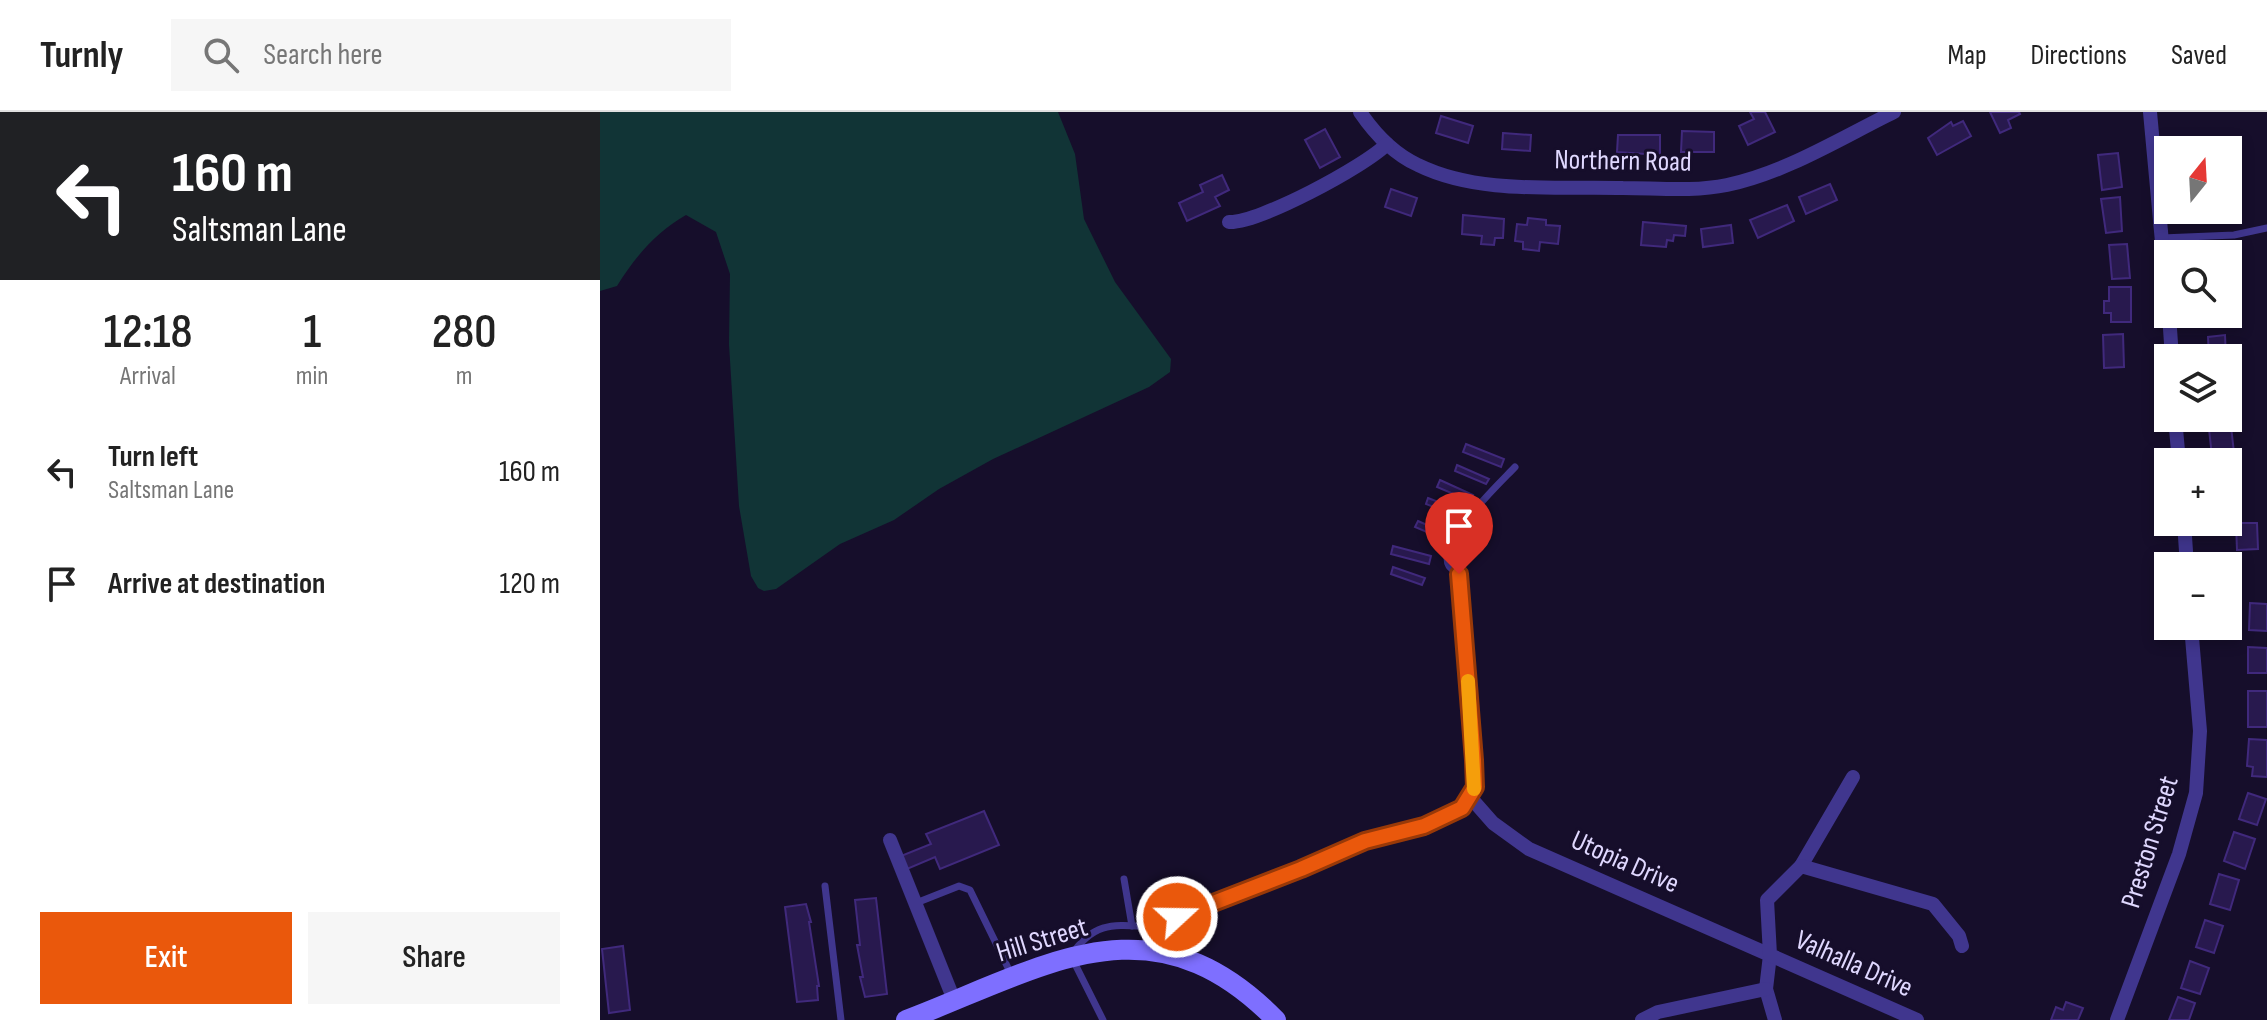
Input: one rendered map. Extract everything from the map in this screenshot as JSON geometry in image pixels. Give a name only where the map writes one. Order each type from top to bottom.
[{"type":"street","name":"Northern Road","points":[[1360,112],[1387,144],[1417,165],[1438,174],[1482,183],[1705,188],[1766,173],[1894,112]]},
{"type":"street","points":[[2150,112],[2162,238]]},
{"type":"street","points":[[1229,222],[1254,219],[1370,159],[1387,144]]},
{"type":"street","points":[[1144,950],[1160,927],[1177,917],[1365,841],[1438,820],[1462,808],[1471,798],[1475,787],[1474,760],[1459,574]]},
{"type":"street","name":"Preston Street","points":[[2117,1020],[2179,854],[2196,793],[2200,731],[2192,640]]},
{"type":"street","name":"Valhalla Drive","points":[[1775,1020],[1766,989],[1770,955],[1767,900],[1801,866],[1853,777]]},
{"type":"street","name":"Utopia Drive","points":[[1471,798],[1493,823],[1529,849],[1770,955]]},
{"type":"street","points":[[890,840],[954,1000]]},
{"type":"street","points":[[1801,866],[1933,904],[1959,936],[1962,946]]},
{"type":"street","name":"Hill Street","points":[[906,1020],[1012,976],[1071,956],[1121,949],[1171,954],[1218,973],[1241,988],[1276,1020]]},
{"type":"street","name":"Valhalla Drive","points":[[1770,955],[1917,1020]]},
{"type":"street","points":[[1642,1020],[1658,1012],[1766,989]]},
{"type":"lane","points":[[2162,238],[2234,235],[2267,228]]},
{"type":"lane","points":[[1459,574],[1449,567],[1447,559],[1456,532],[1515,467]]},
{"type":"lane","points":[[1124,879],[1132,926]]},
{"type":"lane","points":[[825,886],[841,1020]]},
{"type":"lane","points":[[915,903],[959,886],[970,890],[1012,976]]},
{"type":"lane","points":[[1103,1020],[1071,956],[1082,939],[1092,931],[1132,926],[1160,927]]},
{"type":"green space","points":[[600,112],[1058,112],[1075,154],[1084,219],[1115,282],[1171,359],[1170,372],[1149,387],[993,459],[939,489],[894,520],[840,544],[776,589],[764,591],[758,588],[751,576],[739,506],[729,344],[730,274],[716,232],[686,215],[647,246],[617,286],[600,291]]},
{"type":"building","points":[[1750,112],[1765,112],[1775,132],[1748,145],[1739,126],[1754,119]]},
{"type":"building","points":[[1990,112],[2020,114],[2008,120],[2011,128],[2000,133]]},
{"type":"building","points":[[1441,116],[1473,126],[1468,143],[1436,133]]},
{"type":"building","points":[[1963,121],[1971,136],[1937,155],[1928,138],[1951,122],[1953,126]]},
{"type":"building","points":[[1325,129],[1340,157],[1320,168],[1305,140]]},
{"type":"building","points":[[1682,131],[1714,132],[1714,152],[1681,152]]},
{"type":"building","points":[[1503,133],[1531,135],[1530,151],[1502,149]]},
{"type":"building","points":[[1618,135],[1660,135],[1660,155],[1617,152]]},
{"type":"building","points":[[2118,153],[2122,187],[2102,190],[2098,155]]},
{"type":"building","points":[[1222,175],[1229,190],[1215,197],[1220,206],[1187,221],[1179,203],[1203,192],[1200,185]]},
{"type":"building","points":[[1830,184],[1837,200],[1806,214],[1799,197]]},
{"type":"building","points":[[1391,189],[1417,198],[1411,216],[1385,207]]},
{"type":"building","points":[[2120,197],[2122,231],[2106,233],[2101,199]]},
{"type":"building","points":[[1787,205],[1794,221],[1758,238],[1750,220]]},
{"type":"building","points":[[1463,215],[1504,219],[1503,238],[1495,238],[1494,245],[1481,244],[1482,236],[1462,234]]},
{"type":"building","points":[[1528,218],[1546,220],[1546,225],[1560,226],[1558,244],[1540,242],[1539,251],[1523,249],[1523,242],[1515,241],[1517,224],[1527,225]]},
{"type":"building","points":[[1643,222],[1686,226],[1685,236],[1674,235],[1673,241],[1667,240],[1666,247],[1641,245]]},
{"type":"building","points":[[1731,225],[1733,243],[1703,247],[1701,229]]},
{"type":"building","points":[[2127,244],[2130,278],[2112,279],[2109,245]]},
{"type":"building","points":[[2109,287],[2131,287],[2131,322],[2111,322],[2111,313],[2104,313],[2104,301],[2109,301]]},
{"type":"building","points":[[2123,334],[2124,367],[2104,368],[2103,335]]},
{"type":"building","points":[[2225,335],[2225,344],[2208,344],[2208,337]]},
{"type":"building","points":[[2209,432],[2232,432],[2233,448],[2211,448]]},
{"type":"building","points":[[1466,444],[1504,459],[1501,467],[1463,452]]},
{"type":"building","points":[[1457,465],[1489,479],[1486,484],[1455,471]]},
{"type":"building","points":[[1440,480],[1473,495],[1470,501],[1437,487]]},
{"type":"building","points":[[1428,498],[1459,510],[1456,516],[1426,504]]},
{"type":"building","points":[[1418,521],[1443,532],[1441,538],[1415,527]]},
{"type":"building","points":[[2242,523],[2257,523],[2258,549],[2237,550],[2236,536],[2242,536]]},
{"type":"building","points":[[1393,546],[1431,556],[1429,564],[1391,554]]},
{"type":"building","points":[[1393,567],[1425,578],[1422,585],[1391,574]]},
{"type":"building","points":[[2250,603],[2267,604],[2267,631],[2249,630]]},
{"type":"building","points":[[2248,647],[2267,648],[2267,673],[2248,673]]},
{"type":"building","points":[[2248,691],[2267,691],[2267,727],[2248,727]]},
{"type":"building","points":[[2249,739],[2267,740],[2267,777],[2252,776],[2253,767],[2247,766]]},
{"type":"building","points":[[2248,793],[2266,799],[2257,825],[2239,819]]},
{"type":"building","points":[[984,811],[999,845],[940,869],[935,857],[907,869],[901,856],[931,844],[926,834]]},
{"type":"building","points":[[2234,832],[2255,839],[2245,869],[2224,861]]},
{"type":"building","points":[[2219,874],[2239,880],[2230,910],[2210,904]]},
{"type":"building","points":[[876,898],[887,994],[865,997],[860,977],[863,977],[857,945],[860,945],[855,900]]},
{"type":"building","points":[[806,904],[819,986],[818,1000],[797,1002],[785,907]]},
{"type":"building","points":[[2205,920],[2223,926],[2214,953],[2196,947]]},
{"type":"building","points":[[623,946],[630,1010],[609,1013],[602,949]]},
{"type":"building","points":[[2190,961],[2209,968],[2200,994],[2181,988]]},
{"type":"building","points":[[2178,997],[2195,1003],[2189,1020],[2169,1020]]},
{"type":"building","points":[[2066,1002],[2083,1008],[2078,1020],[2051,1020],[2056,1007],[2063,1010]]},
{"type":"slow traffic","points":[[1468,681],[1474,789]]},
{"type":"route","points":[[1177,917],[1365,841],[1424,826],[1462,808],[1471,798],[1475,787],[1474,760],[1459,574]]}]
